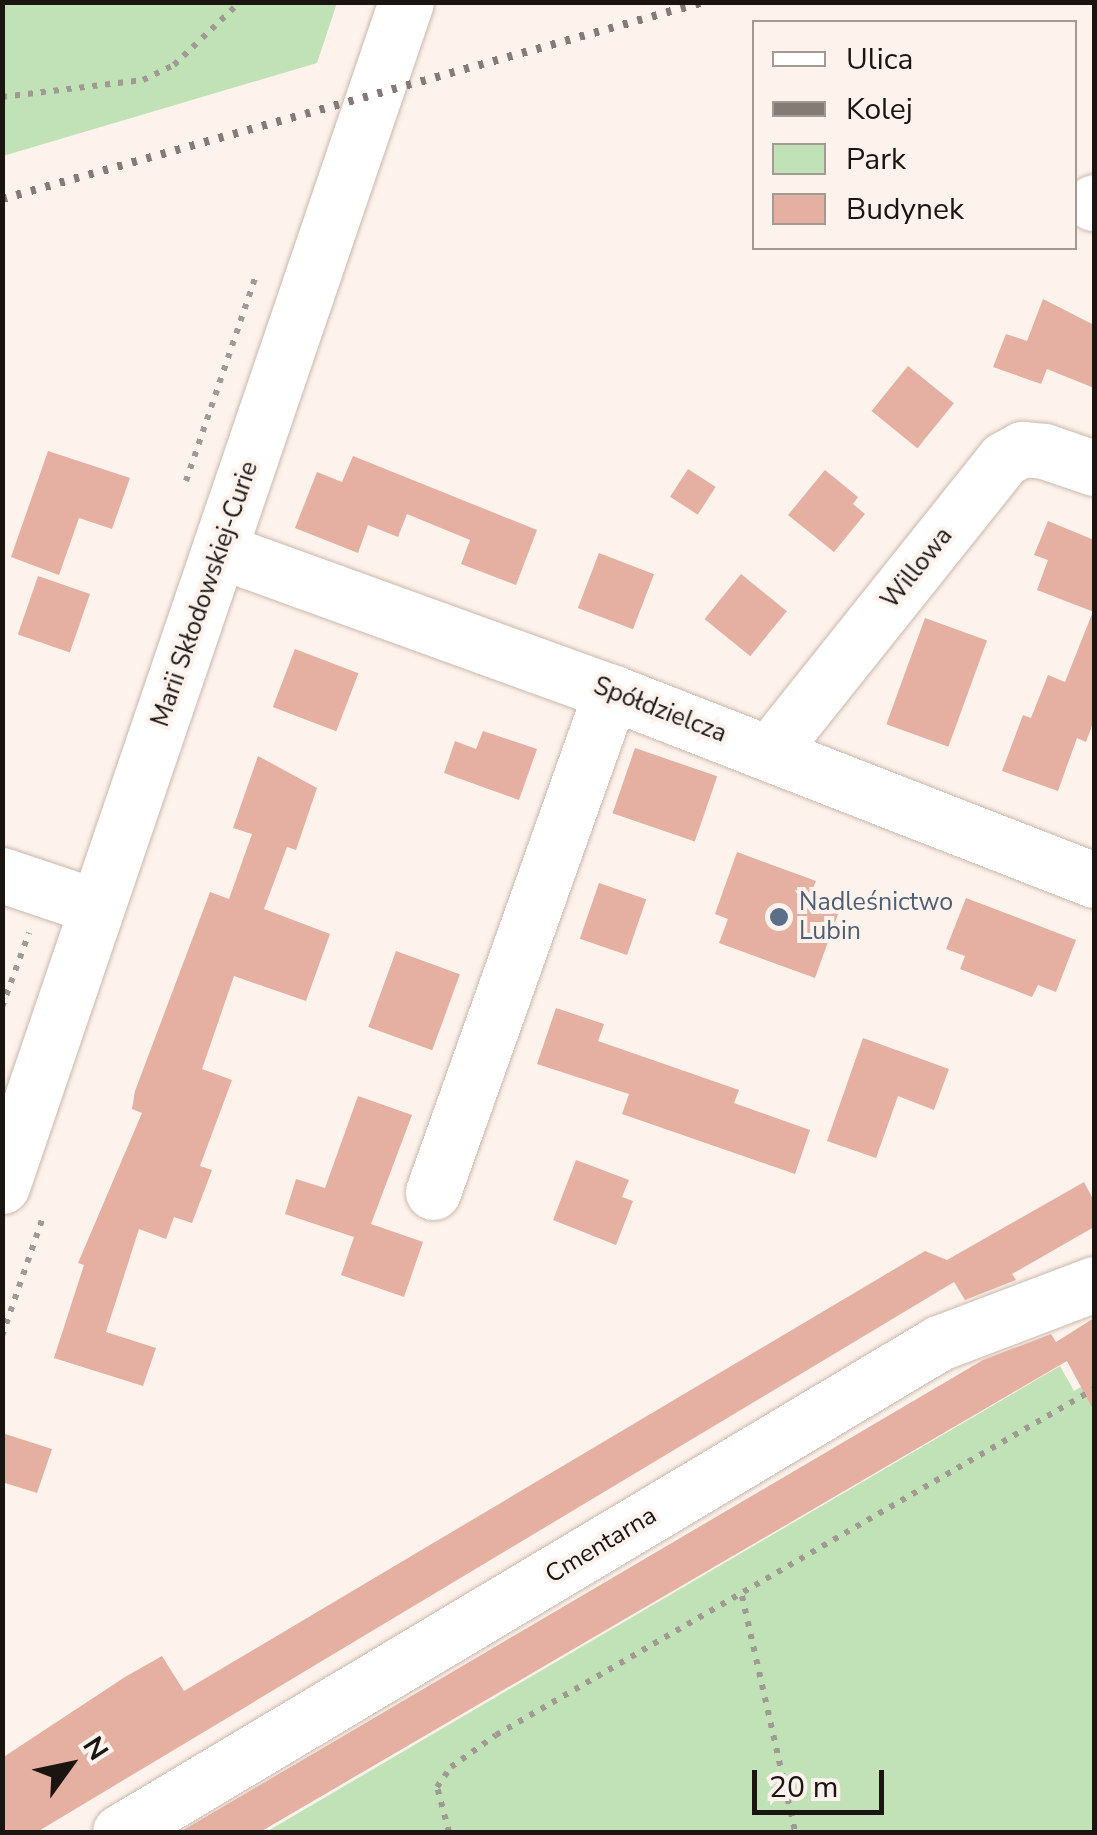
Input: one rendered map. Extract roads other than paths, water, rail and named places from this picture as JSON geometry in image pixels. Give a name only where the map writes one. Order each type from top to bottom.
[{"type":"street","name":"Marii Skłodowskiej-Curie","points":[[2,1186],[406,2]]},
{"type":"street","name":"Willowa","points":[[770,752],[1004,459],[1022,450],[1044,451],[1094,468]]},
{"type":"street","name":"Spółdzielcza","points":[[221,551],[611,692],[1094,880]]},
{"type":"street","points":[[432,1192],[611,692]]},
{"type":"street","points":[[2,875],[97,908]]},
{"type":"street","name":"Cmentarna","points":[[120,1832],[939,1343],[1094,1284]]},
{"type":"railway","points":[[2,199],[704,2]]},
{"type":"place","name":"Nadleśnictwo Lubin","points":[[779,917]]}]
